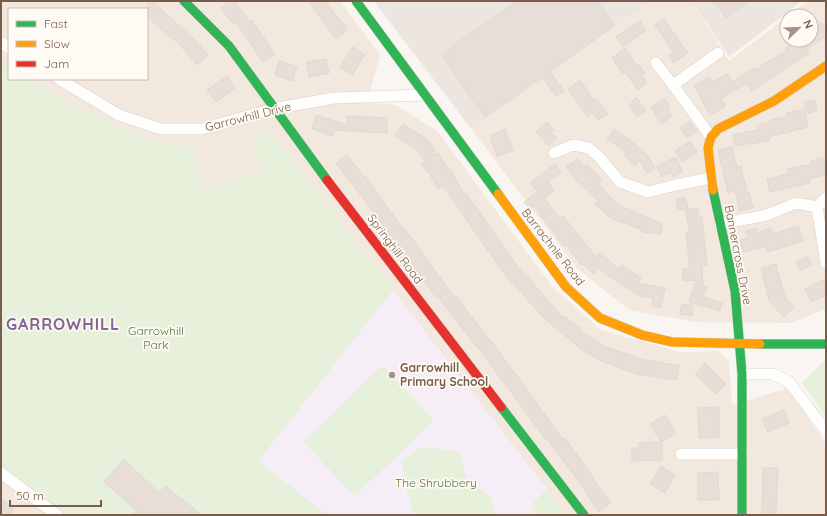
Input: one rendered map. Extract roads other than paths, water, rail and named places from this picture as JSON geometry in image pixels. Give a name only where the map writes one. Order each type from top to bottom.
[{"type":"street","name":"Springhill Road","points":[[184,1],[229,46],[273,109],[329,183],[584,515]]},
{"type":"street","name":"Barrachnie Road","points":[[356,1],[566,288],[600,318],[642,335],[672,342],[826,344]]},
{"type":"street","points":[[673,85],[718,53]]},
{"type":"street","points":[[656,64],[711,137],[718,129],[774,101],[826,66]]},
{"type":"street","name":"Garrowhill Drive","points":[[61,80],[119,115],[161,129],[202,129],[273,109],[334,98],[424,95]]},
{"type":"street","name":"Bannercross Drive","points":[[711,137],[708,148],[711,178],[735,291],[740,344],[742,374],[742,515]]},
{"type":"street","points":[[554,153],[573,145],[589,148],[600,158],[620,182],[648,192],[711,178]]},
{"type":"street","points":[[817,207],[826,198]]},
{"type":"street","points":[[720,224],[767,216],[796,203],[817,207]]},
{"type":"street","points":[[817,207],[826,263]]},
{"type":"street","points":[[742,374],[774,374],[789,382],[826,432]]},
{"type":"street","points":[[681,454],[741,454]]},
{"type":"street","points":[[1,473],[57,515]]},
{"type":"place","name":"Garrowhill Primary School","points":[[392,375]]},
{"type":"district","name":"GARROWHILL","points":[[63,324]]},
{"type":"park label","name":"Garrowhill Park","points":[[156,338]]},
{"type":"park label","name":"The Shrubbery","points":[[436,483]]}]
